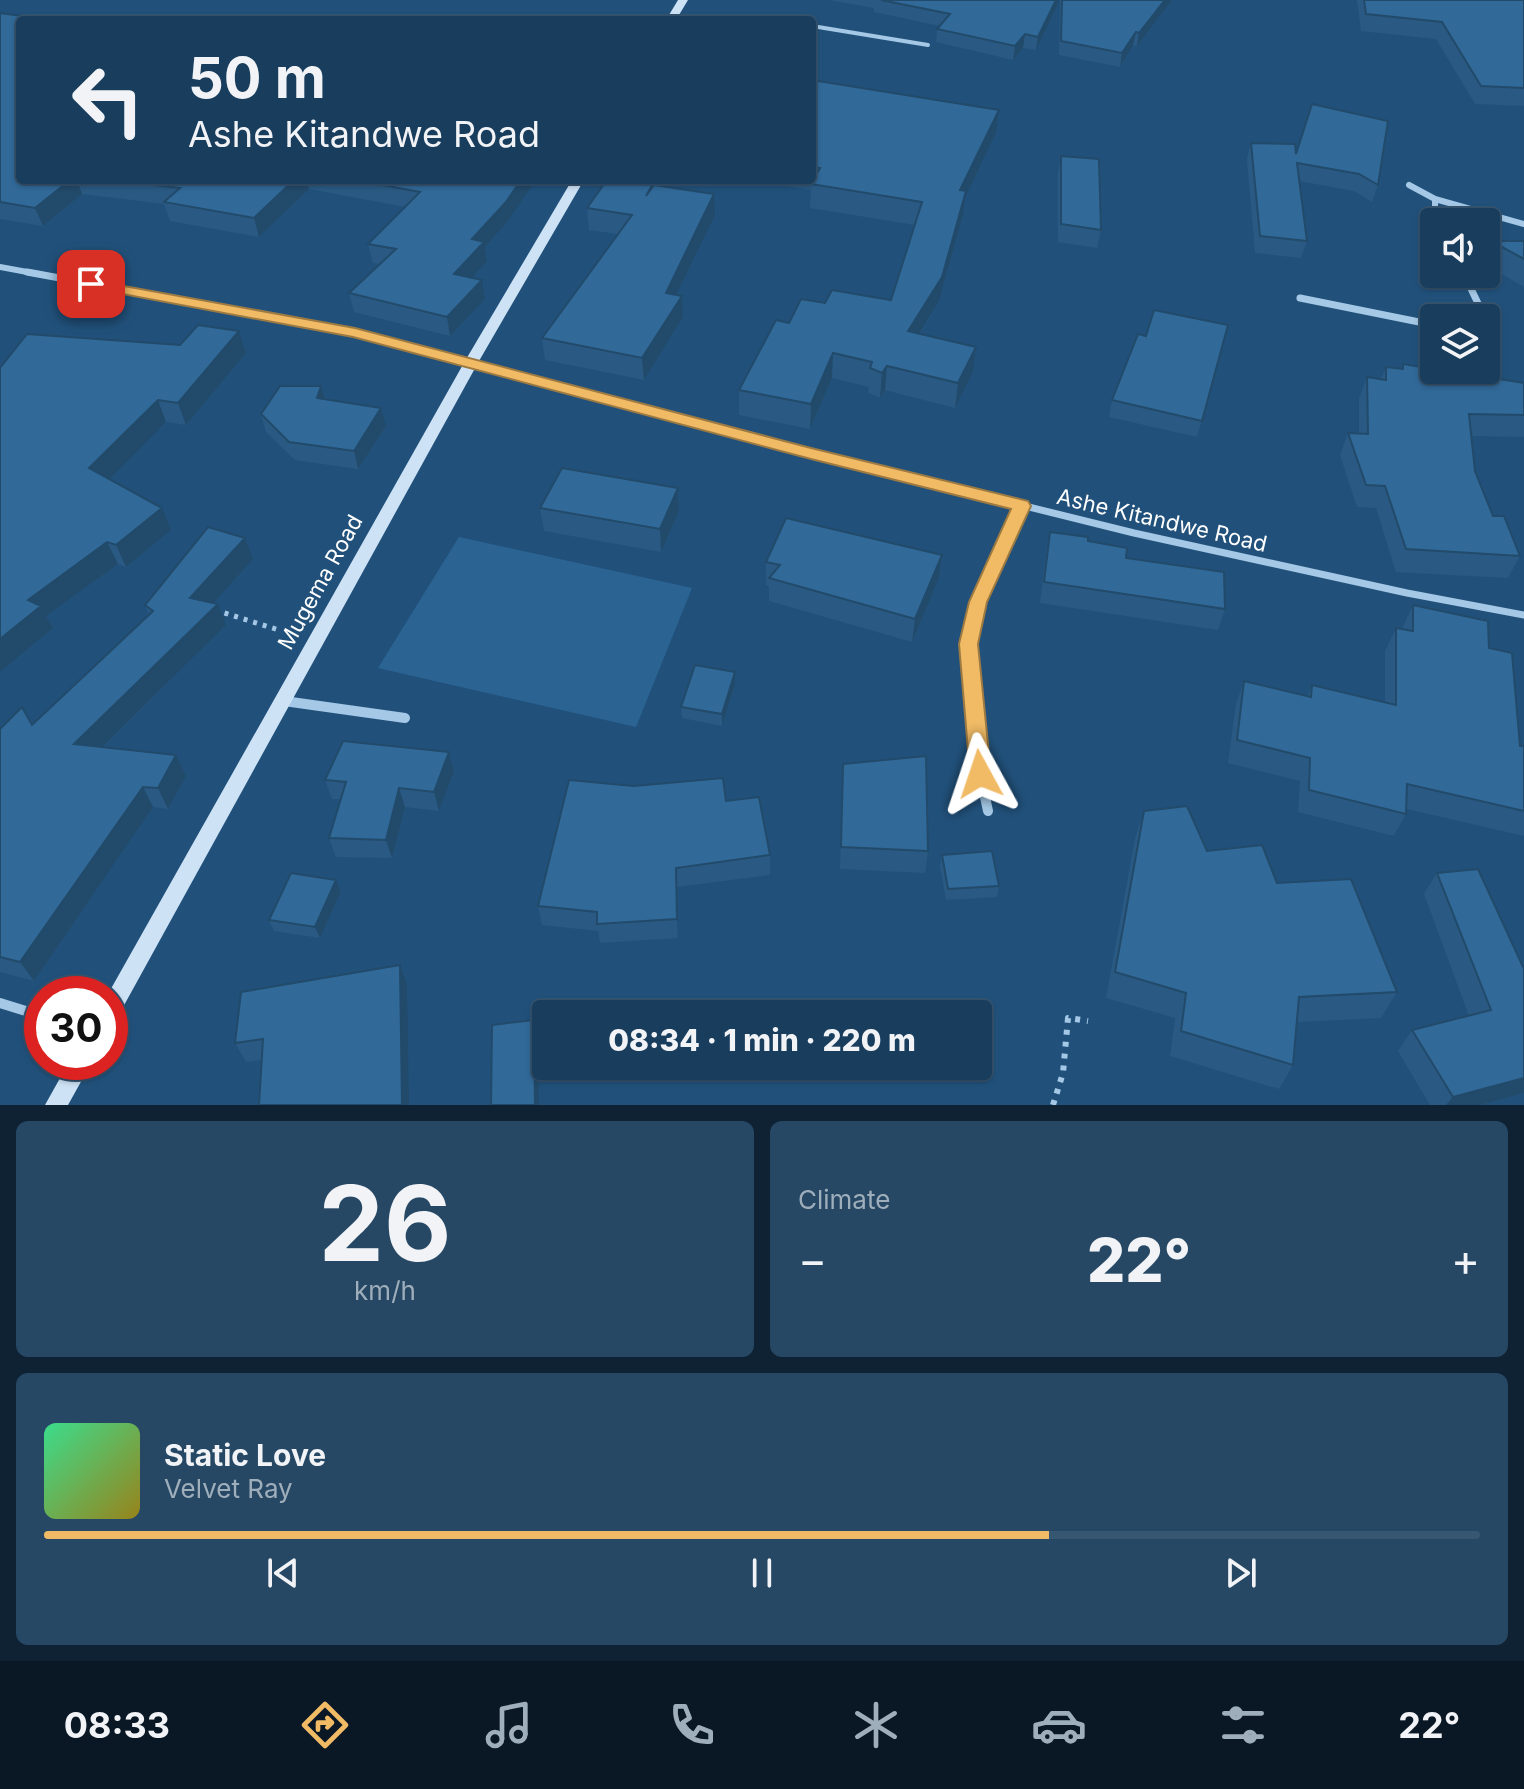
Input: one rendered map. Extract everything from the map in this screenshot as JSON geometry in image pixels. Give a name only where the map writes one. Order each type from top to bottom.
[{"type":"street","name":"Mugema Road","points":[[128,979],[472,361],[576,184]]},
{"type":"street","points":[[1409,185],[1435,199],[1524,224]]},
{"type":"street","points":[[1435,199],[1435,208]]},
{"type":"street","name":"Ashe Kitandwe Road","points":[[0,267],[355,332],[1022,506],[1376,586],[1524,615]]},
{"type":"street","points":[[1300,298],[1420,322]]},
{"type":"street","points":[[988,811],[980,774],[968,644],[978,602],[1022,506]]},
{"type":"street","points":[[284,701],[405,718]]},
{"type":"street","points":[[0,1003],[24,1010]]},
{"type":"street","points":[[56,1105],[71,1080]]},
{"type":"lane","points":[[816,27],[928,45]]},
{"type":"path","points":[[202,606],[316,642]]},
{"type":"path","points":[[1053,1105],[1063,1073],[1068,1018],[1088,1021]]},
{"type":"shaded area","points":[[459,537],[692,588],[636,727],[378,668]]},
{"type":"building","points":[[881,0],[1056,0],[1038,37],[1025,34],[1015,46],[937,29],[950,14]]},
{"type":"building","points":[[1062,0],[1165,0],[1122,53],[1061,41]]},
{"type":"building","points":[[1364,0],[1524,0],[1524,88],[1481,86],[1442,22],[1366,14]]},
{"type":"building","points":[[0,13],[22,16],[16,16],[16,184],[65,184],[35,208],[0,202]]},
{"type":"building","points":[[816,81],[999,110],[960,190],[966,191],[942,277],[908,331],[976,347],[958,383],[887,366],[882,373],[870,368],[872,362],[833,353],[811,404],[739,390],[776,320],[789,323],[801,299],[825,303],[832,290],[891,300],[922,202],[811,184],[816,184],[820,168],[816,168]]},
{"type":"building","points":[[1312,104],[1388,121],[1378,185],[1359,174],[1297,163],[1307,241],[1260,236],[1251,143],[1295,144],[1296,154]]},
{"type":"building","points":[[1061,156],[1099,159],[1101,230],[1061,224]]},
{"type":"building","points":[[144,184],[290,184],[254,218],[164,202],[180,188]]},
{"type":"building","points":[[377,184],[518,184],[472,239],[484,242],[454,274],[482,280],[447,317],[349,293],[396,249],[368,244],[420,192]]},
{"type":"building","points":[[604,184],[653,184],[646,196],[654,185],[714,194],[666,293],[682,296],[642,358],[542,338],[632,215],[587,208]]},
{"type":"building","points":[[1500,241],[1524,241],[1524,259],[1500,246]]},
{"type":"building","points":[[1154,310],[1228,325],[1202,421],[1112,400],[1138,334],[1146,336]]},
{"type":"building","points":[[198,325],[239,331],[178,403],[158,400],[89,468],[162,508],[116,545],[107,542],[28,600],[41,606],[0,639],[0,368],[27,334],[180,345]]},
{"type":"building","points":[[1403,364],[1420,367],[1420,384],[1500,384],[1500,379],[1524,383],[1524,415],[1469,414],[1475,471],[1493,516],[1504,516],[1520,556],[1406,549],[1385,486],[1366,485],[1348,433],[1368,434],[1367,377],[1386,380],[1386,367],[1403,369]]},
{"type":"building","points":[[280,386],[321,386],[317,398],[381,408],[354,451],[289,442],[261,414]]},
{"type":"building","points":[[562,468],[678,488],[660,529],[540,508]]},
{"type":"building","points":[[786,518],[942,555],[915,619],[769,578],[780,565],[766,562]]},
{"type":"building","points":[[208,527],[245,538],[190,598],[218,604],[74,744],[176,755],[158,788],[143,787],[20,962],[0,957],[0,729],[22,707],[32,725],[153,611],[145,605]]},
{"type":"building","points":[[1050,532],[1088,537],[1088,541],[1127,548],[1126,558],[1224,572],[1225,609],[1044,582]]},
{"type":"building","points":[[1413,605],[1488,621],[1489,648],[1512,653],[1520,746],[1524,746],[1524,811],[1407,784],[1406,814],[1309,790],[1310,758],[1237,740],[1244,681],[1311,697],[1312,685],[1396,705],[1396,628],[1413,631]]},
{"type":"building","points":[[695,665],[735,672],[722,714],[681,707]]},
{"type":"building","points":[[343,741],[449,752],[434,792],[399,788],[386,840],[329,838],[346,782],[325,780]]},
{"type":"building","points":[[926,756],[928,851],[841,847],[843,764]]},
{"type":"building","points":[[723,778],[726,801],[759,797],[770,855],[676,868],[677,919],[597,924],[597,912],[538,906],[569,780],[634,786]]},
{"type":"building","points":[[1187,806],[1207,851],[1262,845],[1277,883],[1351,879],[1397,992],[1299,997],[1293,1065],[1181,1031],[1186,993],[1115,972],[1144,811]]},
{"type":"building","points":[[992,851],[999,886],[948,889],[942,855]]},
{"type":"building","points":[[1478,869],[1524,969],[1524,1078],[1453,1097],[1412,1030],[1491,1010],[1437,873]]},
{"type":"building","points":[[291,873],[336,880],[315,927],[269,920]]},
{"type":"building","points":[[400,965],[402,1105],[259,1105],[263,1039],[235,1043],[241,992]]},
{"type":"building","points":[[532,1020],[535,1105],[491,1105],[492,1025]]},
{"type":"route","points":[[91,284],[355,332],[1022,506],[978,602],[968,644],[980,774]]}]
